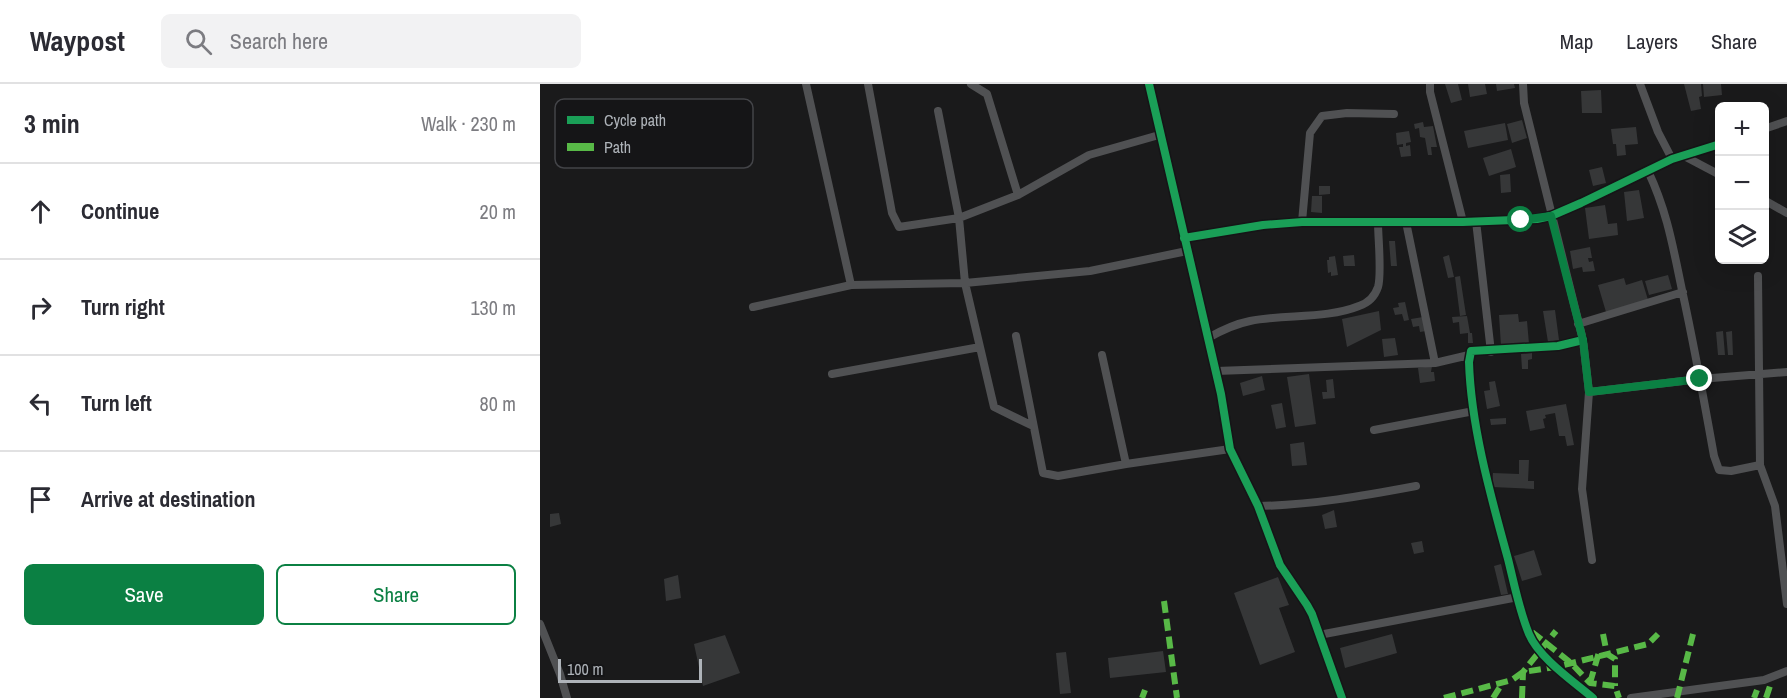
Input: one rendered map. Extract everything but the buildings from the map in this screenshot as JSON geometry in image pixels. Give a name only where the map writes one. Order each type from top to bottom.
[{"type":"street","points":[[806,84],[851,285]]},
{"type":"street","points":[[868,84],[892,213],[899,227],[959,218],[1018,195],[1089,155],[1159,135]]},
{"type":"street","points":[[971,84],[987,94],[1018,195]]},
{"type":"street","points":[[1149,84],[1159,135],[1216,371],[1230,449],[1258,506],[1280,566],[1307,605],[1342,698]]},
{"type":"street","points":[[1430,84],[1430,92],[1463,222]]},
{"type":"street","points":[[1523,84],[1524,103],[1583,340],[1589,392],[1582,489],[1592,560]]},
{"type":"street","points":[[1640,84],[1658,132],[1672,159]]},
{"type":"street","points":[[938,111],[959,218],[965,283],[994,407],[1033,426]]},
{"type":"street","points":[[1302,222],[1310,133],[1322,116],[1347,113],[1394,114]]},
{"type":"street","points":[[1769,127],[1787,121]]},
{"type":"street","points":[[1184,238],[1263,225],[1302,222],[1463,222],[1521,220],[1551,216],[1672,159],[1715,145]]},
{"type":"street","points":[[1684,156],[1715,173]]},
{"type":"street","points":[[1648,171],[1661,198],[1666,216],[1714,456],[1719,470],[1731,471],[1760,465]]},
{"type":"street","points":[[1769,203],[1787,213]]},
{"type":"street","points":[[1476,221],[1491,352]]},
{"type":"street","points":[[1208,338],[1232,325],[1334,312],[1359,306],[1368,301],[1379,285],[1377,222]]},
{"type":"street","points":[[1406,222],[1435,363]]},
{"type":"street","points":[[753,308],[851,285],[965,283],[1090,271],[1187,251]]},
{"type":"street","points":[[1758,276],[1760,465],[1775,506],[1787,604]]},
{"type":"street","points":[[1578,324],[1683,292]]},
{"type":"street","points":[[1016,336],[1043,473],[1058,476],[1230,449]]},
{"type":"street","points":[[1216,371],[1435,363],[1469,355],[1471,351],[1491,352],[1557,346],[1583,340]]},
{"type":"street","points":[[832,374],[980,347]]},
{"type":"street","points":[[1102,355],[1126,464]]},
{"type":"street","points":[[1469,355],[1474,411],[1499,526],[1529,635],[1541,652],[1593,698]]},
{"type":"street","points":[[1589,392],[1787,372]]},
{"type":"street","points":[[1374,430],[1474,411]]},
{"type":"street","points":[[1258,506],[1338,501],[1416,486]]},
{"type":"street","points":[[1319,635],[1518,597]]},
{"type":"street","points":[[540,624],[567,698]]},
{"type":"street","points":[[1631,698],[1764,680],[1787,671]]},
{"type":"marked path","points":[[1164,601],[1177,698]]},
{"type":"marked path","points":[[1522,698],[1523,672],[1556,631]]},
{"type":"marked path","points":[[1532,632],[1571,663],[1590,683],[1615,686],[1619,698]]},
{"type":"marked path","points":[[1603,634],[1607,654],[1615,659],[1615,686]]},
{"type":"marked path","points":[[1444,698],[1512,680],[1523,672],[1556,667],[1648,644],[1658,634]]},
{"type":"marked path","points":[[1677,698],[1693,634]]},
{"type":"marked path","points":[[1590,683],[1599,652]]},
{"type":"marked path","points":[[1493,698],[1503,682]]},
{"type":"marked path","points":[[1766,698],[1770,686]]},
{"type":"marked path","points":[[1142,698],[1145,690]]},
{"type":"marked path","points":[[1754,698],[1757,690]]},
{"type":"cycle path","points":[[1149,84],[1221,394],[1230,449],[1258,506],[1280,565],[1312,614],[1342,698]]},
{"type":"cycle path","points":[[1184,238],[1263,225],[1302,222],[1463,222],[1537,219],[1551,216],[1581,203],[1672,159],[1715,146]]},
{"type":"cycle path","points":[[1583,340],[1558,346],[1471,351],[1469,362],[1474,411],[1483,462],[1525,625],[1540,652],[1593,698]]},
{"type":"route","points":[[1521,220],[1551,216],[1583,340],[1589,392],[1700,379]]}]
